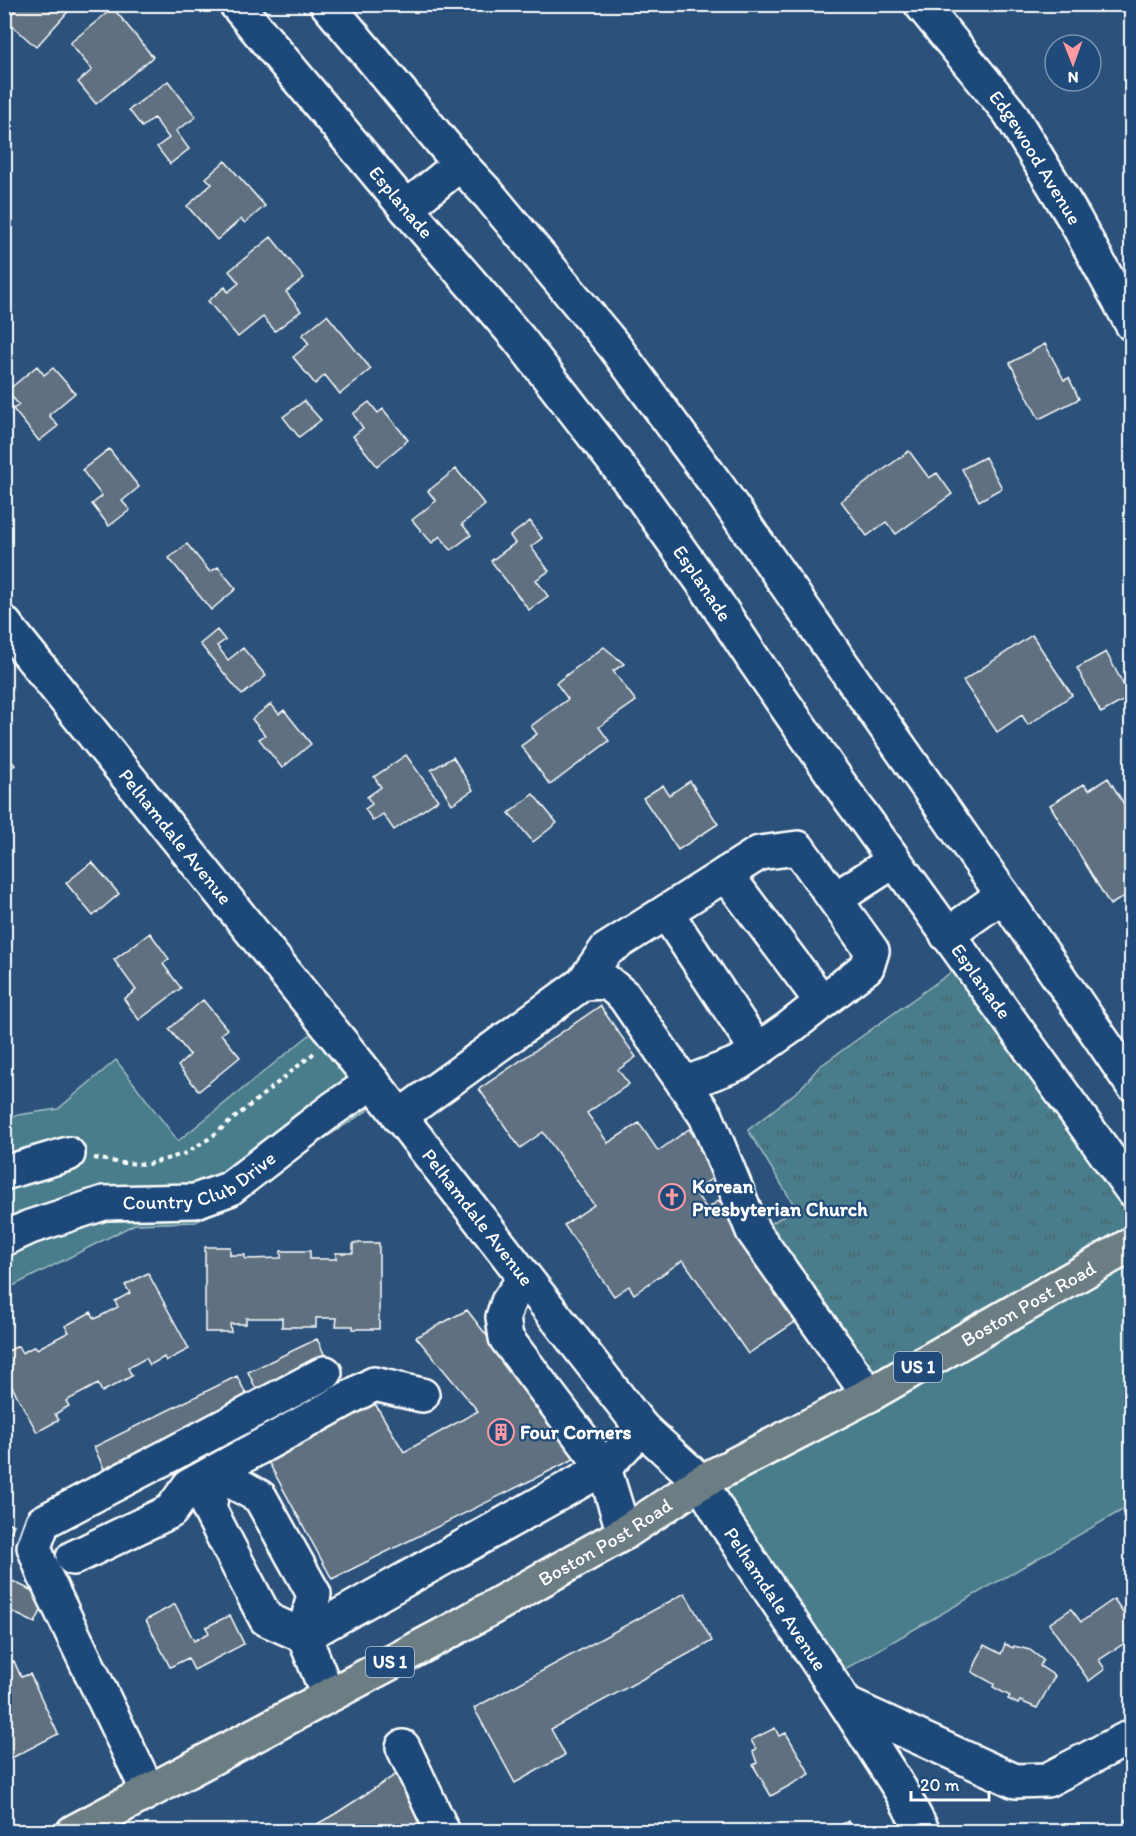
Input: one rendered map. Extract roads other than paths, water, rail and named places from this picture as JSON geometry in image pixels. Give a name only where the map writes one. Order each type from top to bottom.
[{"type":"main road","name":"Boston Post Road","points":[[73,1832],[456,1628],[624,1533],[700,1482],[869,1395],[1131,1244]]},
{"type":"street","name":"Esplanade","points":[[236,4],[519,339],[642,497],[843,789],[1131,1190]]},
{"type":"street","points":[[327,4],[628,364],[719,488],[1003,895],[1131,1084]]},
{"type":"street","name":"Edgewood Avenue","points":[[921,4],[1010,112],[1074,218],[1131,324]]},
{"type":"street","points":[[406,208],[460,164]]},
{"type":"street","name":"Pelhamdale Avenue","points":[[4,622],[373,1082],[642,1428],[700,1482],[900,1789],[922,1832]]},
{"type":"street","points":[[399,1117],[583,983],[606,950],[759,853],[798,848],[872,951],[867,967],[739,1063],[684,1084]]},
{"type":"street","points":[[835,899],[894,861]]},
{"type":"street","points":[[726,874],[822,1002]]},
{"type":"street","points":[[947,935],[1003,895]]},
{"type":"street","points":[[666,912],[757,1050]]},
{"type":"street","points":[[583,983],[607,982],[624,996],[706,1116],[753,1231],[869,1395]]},
{"type":"street","name":"Country Club Drive","points":[[5,1238],[30,1227],[104,1203],[195,1201],[229,1189],[334,1108],[373,1082]]},
{"type":"street","points":[[4,1173],[68,1154]]},
{"type":"street","points":[[524,1279],[508,1302],[503,1317],[506,1338],[604,1468],[624,1533]]},
{"type":"street","points":[[148,1791],[44,1574],[34,1547],[43,1522],[325,1373]]},
{"type":"street","points":[[73,1558],[171,1511],[189,1486],[374,1384],[422,1395]]},
{"type":"street","points":[[304,1636],[604,1468],[642,1428]]},
{"type":"street","points":[[215,1472],[209,1509],[266,1619],[304,1636]]},
{"type":"street","points":[[215,1472],[260,1497],[314,1594],[304,1636],[328,1695]]},
{"type":"street","points":[[846,1704],[1015,1781],[1047,1780],[1131,1736]]},
{"type":"street","points":[[403,1746],[443,1832]]},
{"type":"place","name":"Korean Presbyterian Church","points":[[672,1197]]},
{"type":"place","name":"Four Corners","points":[[501,1432]]}]
